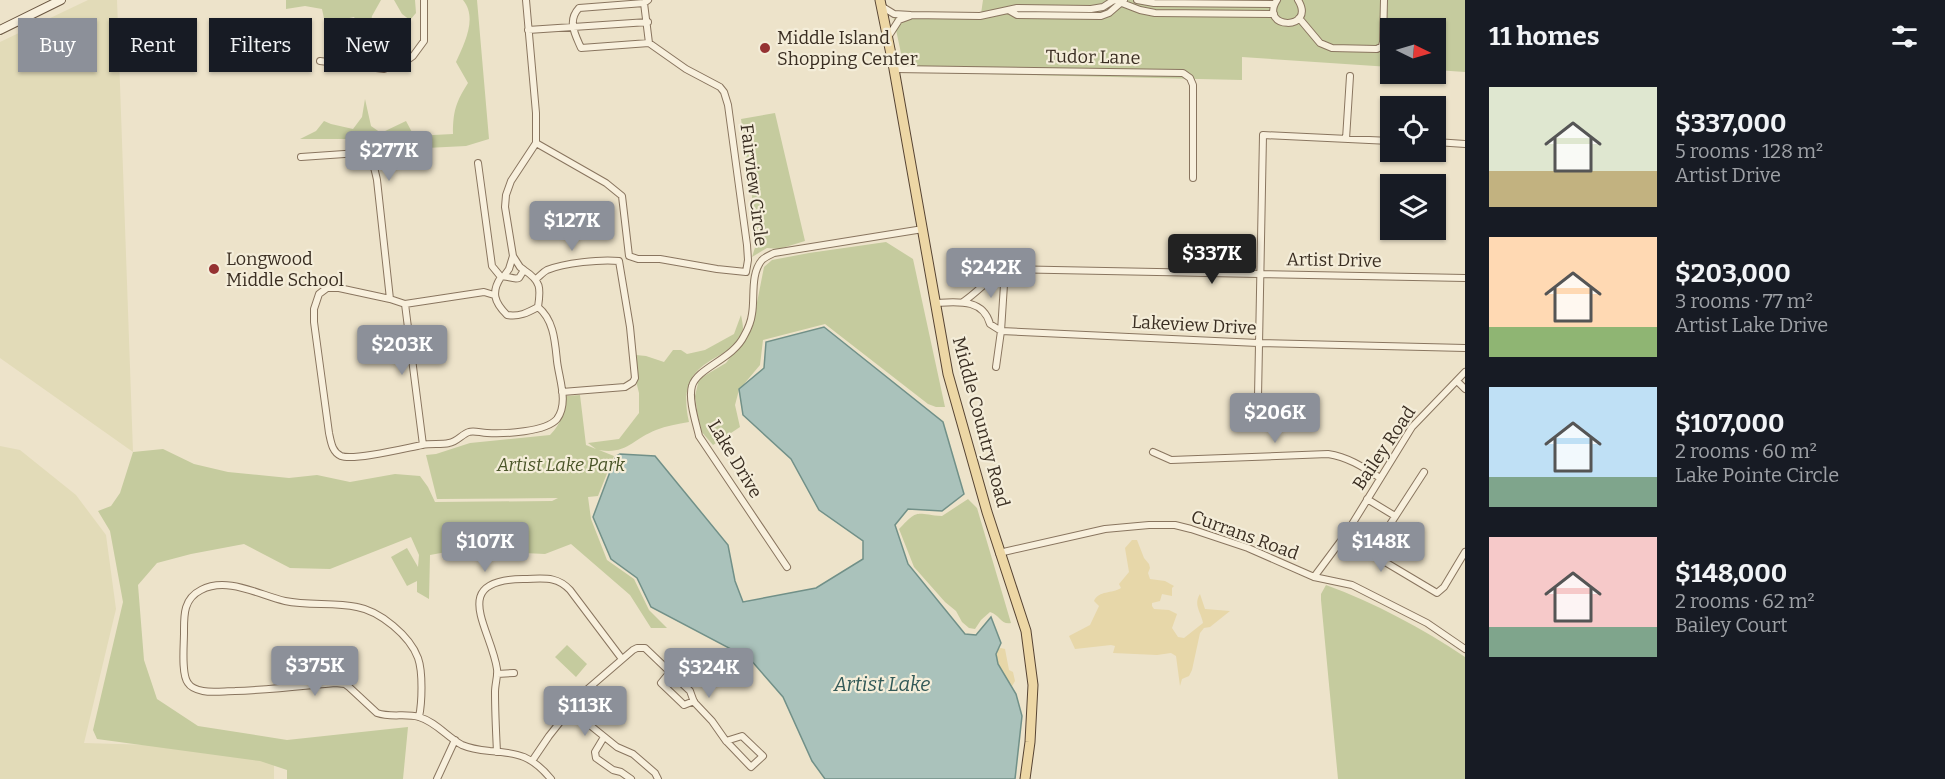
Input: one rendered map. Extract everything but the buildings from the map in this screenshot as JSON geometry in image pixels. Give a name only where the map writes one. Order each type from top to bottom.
[{"type":"main road","points":[[0,30],[61,0]]},
{"type":"main road","name":"Middle Country Road","points":[[880,3],[951,384],[999,553],[1026,631],[1033,685],[1030,742],[1025,779]]},
{"type":"street","points":[[320,61],[384,69],[406,61],[413,56],[424,41],[424,0]]},
{"type":"street","points":[[526,0],[536,113],[536,143],[511,182],[506,195],[505,207],[513,256],[520,267],[536,279],[540,289],[538,307]]},
{"type":"street","points":[[880,3],[894,14],[911,15],[980,16],[1017,8],[1092,9],[1103,7],[1114,0],[1140,10],[1155,12],[1274,14]]},
{"type":"street","points":[[1137,0],[1154,3],[1276,2],[1274,14],[1284,23],[1293,23],[1299,18],[1302,8],[1298,0]]},
{"type":"street","points":[[1299,18],[1320,43],[1332,48],[1377,49],[1382,46],[1383,42],[1384,0]]},
{"type":"street","points":[[646,2],[649,43],[581,48],[573,28],[574,16],[579,8],[646,2]]},
{"type":"street","points":[[1010,11],[1017,15],[1101,16],[1123,2]]},
{"type":"street","points":[[888,37],[898,20],[911,15]]},
{"type":"street","points":[[528,30],[648,22]]},
{"type":"street","name":"Fairview Circle","points":[[536,143],[606,183],[622,196],[629,256],[746,272],[747,244],[728,105],[724,92],[715,83],[686,69],[649,43]]},
{"type":"street","name":"Tudor Lane","points":[[894,69],[1183,73],[1190,78],[1193,85],[1192,178]]},
{"type":"street","points":[[1346,139],[1350,76]]},
{"type":"street","points":[[1258,397],[1263,135],[1380,141]]},
{"type":"street","points":[[1446,143],[1465,144]]},
{"type":"street","points":[[301,157],[358,153],[367,155],[372,161],[376,176],[390,298]]},
{"type":"street","points":[[478,163],[492,266],[502,277],[515,280],[524,270]]},
{"type":"street","name":"Lake Drive","points":[[787,567],[699,436],[692,412],[692,386],[700,373],[715,365],[740,345],[752,316],[754,283],[763,260],[774,253],[923,229]]},
{"type":"street","points":[[513,256],[509,269],[494,290],[497,303],[507,315],[516,316],[526,314],[538,307]]},
{"type":"street","points":[[536,279],[544,271],[567,265],[620,261],[635,378],[625,387],[562,392]]},
{"type":"street","points":[[963,302],[1005,269]]},
{"type":"street","points":[[996,367],[1005,269]]},
{"type":"street","name":"Artist Drive","points":[[1005,269],[1465,278]]},
{"type":"street","points":[[494,295],[483,292],[405,304],[390,298],[339,288],[327,288],[319,294],[314,309],[314,322],[332,445],[336,453],[344,457],[450,443],[470,431],[488,433],[537,429],[556,419],[563,408],[554,337],[547,316],[538,307]]},
{"type":"street","points":[[935,303],[963,302],[984,310],[990,324],[1001,331]]},
{"type":"street","points":[[405,304],[423,445]]},
{"type":"street","name":"Lakeview Drive","points":[[1001,331],[1258,343],[1465,348]]},
{"type":"street","name":"Bailey Road","points":[[1314,577],[1346,534],[1418,420],[1458,382],[1465,372]]},
{"type":"street","points":[[1458,382],[1465,389]]},
{"type":"street","points":[[1153,452],[1171,460],[1338,455],[1380,478]]},
{"type":"street","points":[[1424,472],[1378,543],[1376,552],[1385,562],[1437,593],[1465,552]]},
{"type":"street","points":[[1368,498],[1395,516]]},
{"type":"street","name":"Currans Road","points":[[999,553],[1105,529],[1175,525],[1208,533],[1314,577],[1352,585],[1427,623],[1465,649]]},
{"type":"street","points":[[497,752],[495,693],[497,674],[479,607],[482,594],[491,584],[506,579],[561,581],[622,659]]},
{"type":"street","points":[[419,717],[421,677],[418,657],[409,642],[378,614],[355,606],[292,602],[232,586],[206,588],[195,594],[187,604],[184,615],[185,673],[189,685],[194,688],[208,692],[338,683],[349,687],[377,713],[419,717],[471,749],[511,753],[532,761],[551,779]]},
{"type":"street","points":[[532,761],[583,693],[633,650],[641,647],[645,648],[690,691],[694,701],[710,717],[726,741],[751,767],[763,756],[742,736],[726,741]]},
{"type":"street","points":[[670,672],[661,683],[684,705],[694,701]]},
{"type":"street","points":[[497,674],[514,674]]},
{"type":"street","points":[[567,712],[617,747],[633,754],[656,773],[658,779]]},
{"type":"street","points":[[604,737],[597,748],[596,758],[631,779]]},
{"type":"street","points":[[437,779],[455,740]]},
{"type":"shaded area","points":[[88,0],[117,0],[118,18],[109,18],[109,72],[120,72],[133,452],[0,358],[0,42],[18,33],[18,72],[97,72],[97,18],[50,18]]},
{"type":"shaded area","points":[[0,446],[20,450],[76,495],[106,535],[116,609],[84,743],[152,745],[274,759],[274,779],[0,779]]},
{"type":"green space","points":[[286,0],[381,0],[372,18],[324,18],[322,9],[305,6],[286,9]]},
{"type":"green space","points":[[394,0],[415,0],[416,13],[411,19],[402,14]]},
{"type":"green space","points":[[463,0],[477,0],[489,139],[466,146],[386,150],[355,139],[300,139],[316,131],[324,121],[353,129],[362,117],[365,99],[371,126],[381,133],[406,121],[414,136],[453,134],[456,107],[468,83],[456,62],[466,39],[469,23],[467,7]]},
{"type":"green space","points":[[983,0],[1465,0],[1465,72],[1446,71],[1446,18],[1380,18],[1380,66],[1242,57],[1242,80],[905,72],[892,11],[981,14]]},
{"type":"green space","points":[[775,113],[805,241],[779,249],[767,248],[752,257],[758,238],[741,119]]},
{"type":"green space","points":[[886,242],[913,259],[945,407],[928,404],[825,324],[763,340],[760,365],[739,390],[735,405],[740,427],[713,445],[700,430],[695,396],[699,379],[726,363],[752,328],[764,267],[772,260]]},
{"type":"green space","name":"Artist Lake Park","points":[[741,315],[743,329],[739,340],[698,370],[690,382],[686,399],[689,422],[656,430],[623,448],[599,450],[614,456],[598,496],[588,497],[591,519],[607,560],[634,579],[649,610],[667,628],[651,628],[630,595],[571,544],[545,554],[479,551],[474,547],[430,555],[429,599],[417,592],[417,581],[407,586],[391,557],[407,548],[418,567],[419,555],[411,537],[330,569],[290,568],[244,544],[191,554],[157,563],[138,585],[144,660],[157,699],[198,726],[287,740],[408,727],[403,779],[287,779],[287,770],[260,761],[97,739],[93,730],[123,602],[110,531],[98,511],[111,506],[120,493],[133,452],[163,449],[194,464],[228,472],[289,478],[317,475],[350,482],[395,474],[420,476],[435,502],[552,501],[558,498],[437,499],[426,455],[470,443],[550,435],[562,417],[566,396],[580,395],[586,445],[596,449],[588,443],[619,439],[639,413],[636,355],[664,362],[673,350],[681,350],[687,354],[705,350],[734,334]]},
{"type":"green space","points":[[968,499],[977,508],[1011,623],[1005,623],[990,612],[975,629],[969,628],[914,567],[899,529],[914,515],[942,516]]},
{"type":"green space","points":[[1326,585],[1398,617],[1465,657],[1465,779],[1338,779],[1321,600],[1321,594]]},
{"type":"green space","points":[[567,645],[587,664],[576,677],[555,657]]},
{"type":"sand","points":[[1132,540],[1137,540],[1149,564],[1150,579],[1165,581],[1174,586],[1172,596],[1162,594],[1160,601],[1152,603],[1152,606],[1154,609],[1169,610],[1177,614],[1172,628],[1178,637],[1184,638],[1203,623],[1197,605],[1200,594],[1205,609],[1230,611],[1200,633],[1192,670],[1189,676],[1182,679],[1180,686],[1176,656],[1171,653],[1157,655],[1113,653],[1115,646],[1111,645],[1075,649],[1069,636],[1090,625],[1099,606],[1094,601],[1099,595],[1121,588],[1119,584],[1129,572],[1125,548]]},
{"type":"sand","points":[[998,649],[1005,649],[1009,670],[1013,672],[1015,681],[1011,688],[998,664],[997,654]]},
{"type":"water","name":"Artist Lake","points":[[824,327],[943,422],[964,494],[942,511],[908,509],[895,525],[908,564],[965,634],[976,635],[991,617],[1001,643],[996,654],[998,664],[1016,694],[1022,716],[1015,779],[825,779],[812,761],[783,697],[750,659],[651,607],[637,578],[611,559],[593,517],[616,456],[620,454],[655,456],[728,545],[735,581],[743,602],[816,588],[863,559],[863,541],[819,510],[791,459],[743,415],[739,389],[764,368],[766,342]]},
{"type":"place","name":"Middle Island Shopping Center","points":[[765,48]]},
{"type":"place","name":"Longwood Middle School","points":[[214,269]]}]
